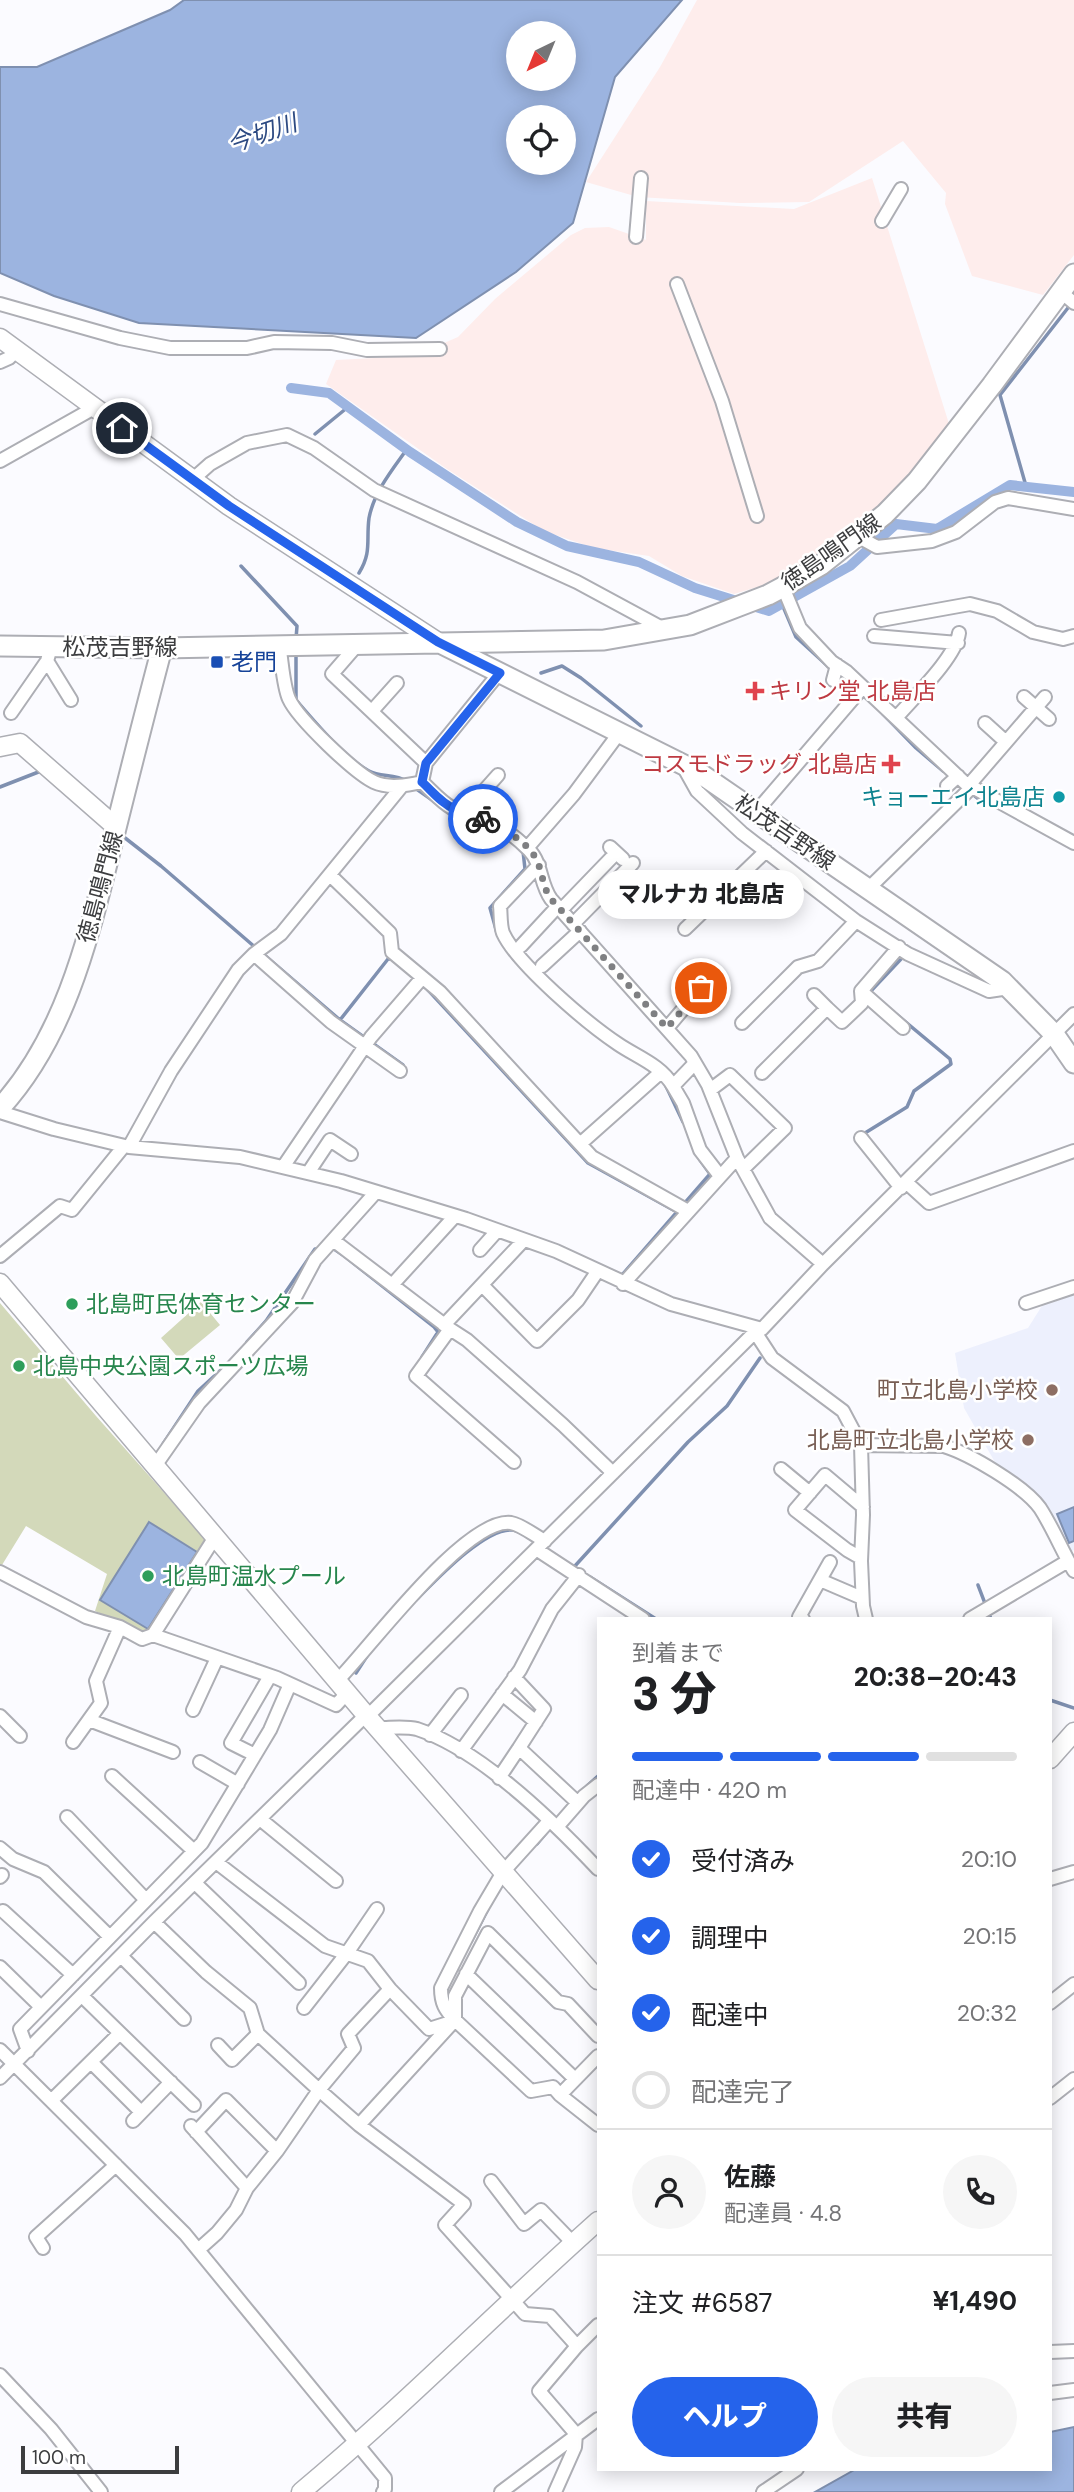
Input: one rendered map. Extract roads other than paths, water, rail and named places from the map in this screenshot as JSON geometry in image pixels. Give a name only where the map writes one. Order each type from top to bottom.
[{"type":"main road","name":"徳島鳴門線","points":[[438,642],[604,640],[690,625],[783,587],[821,565],[859,537],[906,494],[992,385],[1068,297],[1074,274]]},
{"type":"main road","name":"松茂吉野線","points":[[0,646],[49,654],[162,648],[438,642],[681,762],[1002,981],[1054,1034],[1074,1063]]},
{"type":"main road","name":"徳島鳴門線","points":[[0,1110],[15,1092],[60,1018],[90,932],[162,648]]},
{"type":"street","points":[[636,237],[641,178]]},
{"type":"street","points":[[883,220],[901,189]]},
{"type":"street","points":[[677,284],[722,401],[757,516]]},
{"type":"street","points":[[0,304],[120,338],[170,348],[247,348],[274,342],[332,343],[367,351],[440,349]]},
{"type":"street","points":[[0,338],[229,506],[438,642]]},
{"type":"street","points":[[0,362],[18,349]]},
{"type":"street","points":[[0,461],[94,408]]},
{"type":"street","points":[[192,480],[209,464],[247,443],[287,435],[314,448],[374,490],[577,582],[664,629]]},
{"type":"street","points":[[859,537],[877,547],[932,541],[956,532],[995,502],[1008,498],[1074,509]]},
{"type":"street","points":[[783,587],[800,628],[859,692],[896,718],[969,789],[1074,843]]},
{"type":"street","points":[[881,620],[970,604],[997,611],[1032,632],[1063,639],[1074,636]]},
{"type":"street","points":[[874,636],[958,638],[896,718]]},
{"type":"street","points":[[358,644],[332,674],[426,763]]},
{"type":"street","points":[[279,645],[288,698],[308,724],[354,769],[376,783],[402,786],[422,782]]},
{"type":"street","points":[[49,654],[71,700]]},
{"type":"street","points":[[12,713],[49,654]]},
{"type":"street","points":[[833,680],[837,666]]},
{"type":"street","points":[[422,782],[426,763],[500,673]]},
{"type":"street","points":[[372,711],[397,683]]},
{"type":"street","points":[[756,812],[859,692]]},
{"type":"street","points":[[1024,696],[1049,719]]},
{"type":"street","points":[[868,889],[969,789],[1045,696]]},
{"type":"street","points":[[985,723],[1006,742]]},
{"type":"street","points":[[527,848],[621,732]]},
{"type":"street","points":[[0,747],[20,743],[116,827]]},
{"type":"street","points":[[681,762],[697,791],[742,833],[856,921],[908,954],[989,991],[1009,988]]},
{"type":"street","points":[[466,811],[498,775]]},
{"type":"street","points":[[947,786],[958,776]]},
{"type":"street","points":[[422,782],[454,809],[466,811],[513,835],[527,848],[539,866],[546,892],[695,1063],[710,1090],[740,1163],[769,1218],[823,1264]]},
{"type":"street","points":[[0,1256],[60,1206],[72,1210],[127,1147],[192,1038],[238,970],[281,933],[402,786]]},
{"type":"street","points":[[685,929],[766,851]]},
{"type":"street","points":[[521,946],[559,908],[620,855],[577,928],[542,966]]},
{"type":"street","points":[[539,866],[500,906],[502,931],[519,959],[569,1004],[618,1044],[662,1072],[683,1104],[700,1150],[720,1176]]},
{"type":"street","points":[[330,875],[390,933],[393,952],[440,992],[592,1157],[688,1211]]},
{"type":"street","points":[[742,1023],[798,967],[818,961],[856,921]]},
{"type":"street","points":[[814,995],[842,1022],[862,1003],[861,991],[900,947]]},
{"type":"street","points":[[254,954],[331,1022],[367,1042],[400,1071]]},
{"type":"street","points":[[283,1167],[367,1042],[422,978]]},
{"type":"street","points":[[667,1028],[701,988]]},
{"type":"street","points":[[861,991],[903,1028]]},
{"type":"street","points":[[762,1073],[827,1008]]},
{"type":"street","points":[[0,2078],[154,1922],[374,1710],[759,1330],[1074,1014]]},
{"type":"street","points":[[673,1086],[695,1063]]},
{"type":"street","points":[[580,1144],[662,1072]]},
{"type":"street","points":[[623,1284],[720,1176],[785,1128],[730,1075],[710,1090]]},
{"type":"street","points":[[0,1110],[54,1129],[127,1147],[240,1157],[376,1192],[556,1251],[671,1304],[759,1330],[772,1358],[843,1411],[861,1445],[862,1598],[866,1617]]},
{"type":"street","points":[[861,1138],[904,1185],[929,1203],[1074,1151]]},
{"type":"street","points":[[308,1173],[330,1140],[351,1154]]},
{"type":"street","points":[[155,1466],[199,1402],[292,1303],[315,1260],[376,1192]]},
{"type":"street","points":[[392,1285],[455,1216]]},
{"type":"street","points":[[480,1250],[497,1231]]},
{"type":"street","points":[[333,1240],[476,1348],[613,1473]]},
{"type":"street","points":[[514,1462],[416,1376],[447,1327],[523,1241]]},
{"type":"street","points":[[482,1285],[537,1341],[578,1300],[597,1272]]},
{"type":"street","points":[[0,1283],[366,1715],[597,1979]]},
{"type":"street","points":[[1026,1303],[1074,1287]]},
{"type":"street","points":[[861,1445],[944,1446],[955,1449],[1024,1491],[1040,1508],[1071,1566],[974,1617]]},
{"type":"street","points":[[781,1469],[810,1493]]},
{"type":"street","points":[[861,1558],[795,1510],[825,1475],[863,1507]]},
{"type":"street","points":[[153,1635],[270,1676],[336,1705],[342,1687],[424,1583],[475,1536],[495,1525],[512,1523],[579,1575],[640,1617]]},
{"type":"street","points":[[0,1572],[86,1617],[120,1627],[142,1639],[153,1635],[215,1537]]},
{"type":"street","points":[[799,1617],[831,1562]]},
{"type":"street","points":[[461,1751],[520,1670],[552,1609],[579,1575]]},
{"type":"street","points":[[820,1580],[862,1598]]},
{"type":"street","points":[[73,1742],[101,1703],[96,1681],[120,1627]]},
{"type":"street","points":[[193,1710],[217,1658]]},
{"type":"street","points":[[255,1755],[231,1743],[270,1676]]},
{"type":"street","points":[[499,1778],[544,1709],[514,1677]]},
{"type":"street","points":[[28,2051],[20,2029],[202,1843],[270,1730],[290,1684]]},
{"type":"street","points":[[502,1694],[536,1722]]},
{"type":"street","points":[[430,1735],[461,1695]]},
{"type":"street","points":[[0,1716],[20,1736]]},
{"type":"street","points":[[89,1720],[173,1752]]},
{"type":"street","points":[[379,1728],[414,1728],[461,1751],[499,1778],[553,1824],[597,1868]]},
{"type":"street","points":[[1052,1757],[1074,1732]]},
{"type":"street","points":[[519,1748],[575,1800]]},
{"type":"street","points":[[200,1762],[238,1784]]},
{"type":"street","points":[[112,1776],[194,1851]]},
{"type":"street","points":[[597,1786],[575,1800],[503,1872],[441,1988],[445,2010],[531,2091],[553,2087],[597,2124]]},
{"type":"street","points":[[67,1817],[146,1900]]},
{"type":"street","points":[[260,1819],[336,1881]]},
{"type":"street","points":[[0,1848],[13,1859],[44,1872],[110,1937]]},
{"type":"street","points":[[216,1862],[325,1946],[368,1961],[390,1989],[429,2029],[454,2020]]},
{"type":"street","points":[[1052,1878],[1074,1872]]},
{"type":"street","points":[[195,1882],[299,1983]]},
{"type":"street","points":[[304,2008],[377,1909]]},
{"type":"street","points":[[5,1910],[73,1975]]},
{"type":"street","points":[[154,1922],[206,1972],[250,2008],[258,2034],[318,2090],[359,2125],[464,2204],[445,2225],[525,2314],[550,2316],[577,2346]]},
{"type":"street","points":[[359,2125],[454,2020],[455,1996],[488,1933],[558,2002],[568,2004],[597,2035]]},
{"type":"street","points":[[121,1956],[184,2019]]},
{"type":"street","points":[[0,1967],[41,2007]]},
{"type":"street","points":[[466,1974],[575,2079]]},
{"type":"street","points":[[1052,2001],[1074,1984]]},
{"type":"street","points":[[198,2250],[236,2210],[247,2188],[277,2151],[318,2090],[354,2048],[348,2035],[390,1989]]},
{"type":"street","points":[[82,1996],[194,2105]]},
{"type":"street","points":[[52,2100],[120,2034]]},
{"type":"street","points":[[218,2045],[232,2060],[258,2034]]},
{"type":"street","points":[[0,2050],[198,2250],[385,2478],[383,2492]]},
{"type":"street","points":[[560,2095],[597,2057]]},
{"type":"street","points":[[91,2062],[137,2116],[171,2082]]},
{"type":"street","points":[[1052,2096],[1074,2079]]},
{"type":"street","points":[[247,2188],[193,2129],[226,2100],[277,2151]]},
{"type":"street","points":[[43,2248],[36,2237],[116,2165]]},
{"type":"street","points":[[491,2181],[524,2224],[541,2210],[573,2243]]},
{"type":"street","points":[[301,2492],[357,2444],[510,2299],[597,2222]]},
{"type":"street","points":[[555,2492],[575,2447],[576,2434],[539,2391],[597,2326]]},
{"type":"street","points":[[1052,2353],[1074,2351]]},
{"type":"street","points":[[0,2375],[51,2429],[101,2492]]},
{"type":"street","points":[[1052,2393],[1074,2390]]},
{"type":"street","points":[[501,2492],[597,2419]]},
{"type":"street","points":[[763,2492],[794,2471]]},
{"type":"water","name":"今切川","points":[[184,0],[682,0],[615,77],[573,223],[516,272],[416,338],[139,323],[54,296],[0,273],[0,67],[37,67],[170,10]]},
{"type":"water","points":[[1074,1507],[1074,1541],[1069,1543],[1057,1514]]},
{"type":"water","name":"北島町温水プール","points":[[149,1522],[197,1552],[148,1629],[100,1600]]},
{"type":"water","points":[[1074,2427],[1074,2492],[815,2492],[852,2471],[1052,2471],[1052,2432]]},
{"type":"waterway","points":[[1026,486],[1000,395],[1071,304]]},
{"type":"waterway","points":[[291,388],[329,393],[410,452],[517,522],[567,546],[639,562],[695,588],[769,611],[850,566],[896,524],[937,529],[1010,485],[1074,492]]},
{"type":"waterway","points":[[315,434],[348,407]]},
{"type":"waterway","points":[[359,573],[367,552],[371,508],[384,482],[407,449]]},
{"type":"waterway","points":[[241,566],[297,626],[296,639]]},
{"type":"waterway","points":[[782,604],[796,637],[832,670]]},
{"type":"waterway","points":[[296,653],[296,700],[340,748],[360,765],[373,773],[407,781]]},
{"type":"waterway","points":[[541,673],[562,666],[641,726]]},
{"type":"waterway","points":[[883,714],[943,771]]},
{"type":"waterway","points":[[0,787],[41,771]]},
{"type":"waterway","points":[[415,788],[435,802]]},
{"type":"waterway","points":[[971,793],[992,804]]},
{"type":"waterway","points":[[449,813],[491,828]]},
{"type":"waterway","points":[[120,834],[256,948]]},
{"type":"waterway","points":[[497,933],[490,908],[525,869],[523,851]]},
{"type":"waterway","points":[[506,949],[516,962]]},
{"type":"waterway","points":[[262,953],[340,1020],[403,1065]]},
{"type":"waterway","points":[[340,1020],[388,959],[394,959]]},
{"type":"waterway","points":[[871,993],[901,959]]},
{"type":"waterway","points":[[428,990],[588,1163],[677,1212]]},
{"type":"waterway","points":[[867,1136],[865,1133],[907,1107],[914,1091],[951,1064],[950,1059],[896,1014]]},
{"type":"waterway","points":[[665,1084],[683,1122]]},
{"type":"waterway","points":[[620,1274],[622,1275],[710,1174],[700,1160]]},
{"type":"waterway","points":[[247,1342],[266,1321],[315,1249],[322,1249]]},
{"type":"waterway","points":[[329,1249],[343,1255],[434,1327],[438,1332],[422,1357]]},
{"type":"waterway","points":[[577,1569],[574,1567],[688,1442],[727,1406],[760,1358]]},
{"type":"waterway","points":[[163,1444],[198,1391],[223,1368]]},
{"type":"waterway","points":[[416,1600],[461,1557],[489,1537],[502,1531],[513,1530],[537,1543]]},
{"type":"waterway","points":[[590,1577],[653,1617]]},
{"type":"waterway","points":[[978,1585],[990,1617]]},
{"type":"waterway","points":[[356,1673],[369,1653]]},
{"type":"waterway","points":[[1052,1701],[1074,1708]]},
{"type":"waterway","points":[[587,1786],[597,1777]]},
{"type":"waterway","points":[[537,1844],[552,1826]]},
{"type":"waterway","points":[[471,1942],[488,1909]]},
{"type":"place","name":"老門","points":[[217,662]]},
{"type":"place","name":"キリン堂 北島店","points":[[755,691]]},
{"type":"place","name":"コスモドラッグ 北島店","points":[[891,764]]},
{"type":"place","name":"キョーエイ北島店","points":[[1059,797]]},
{"type":"place","name":"マルナカ 北島店","points":[[701,988]]},
{"type":"place","name":"北島町民体育センター","points":[[72,1304]]},
{"type":"place","name":"北島中央公園スポーツ広場","points":[[19,1366]]},
{"type":"place","name":"町立北島小学校","points":[[1052,1390]]},
{"type":"place","name":"北島町立北島小学校","points":[[1028,1440]]},
{"type":"place","name":"北島町温水プール","points":[[148,1576]]}]
